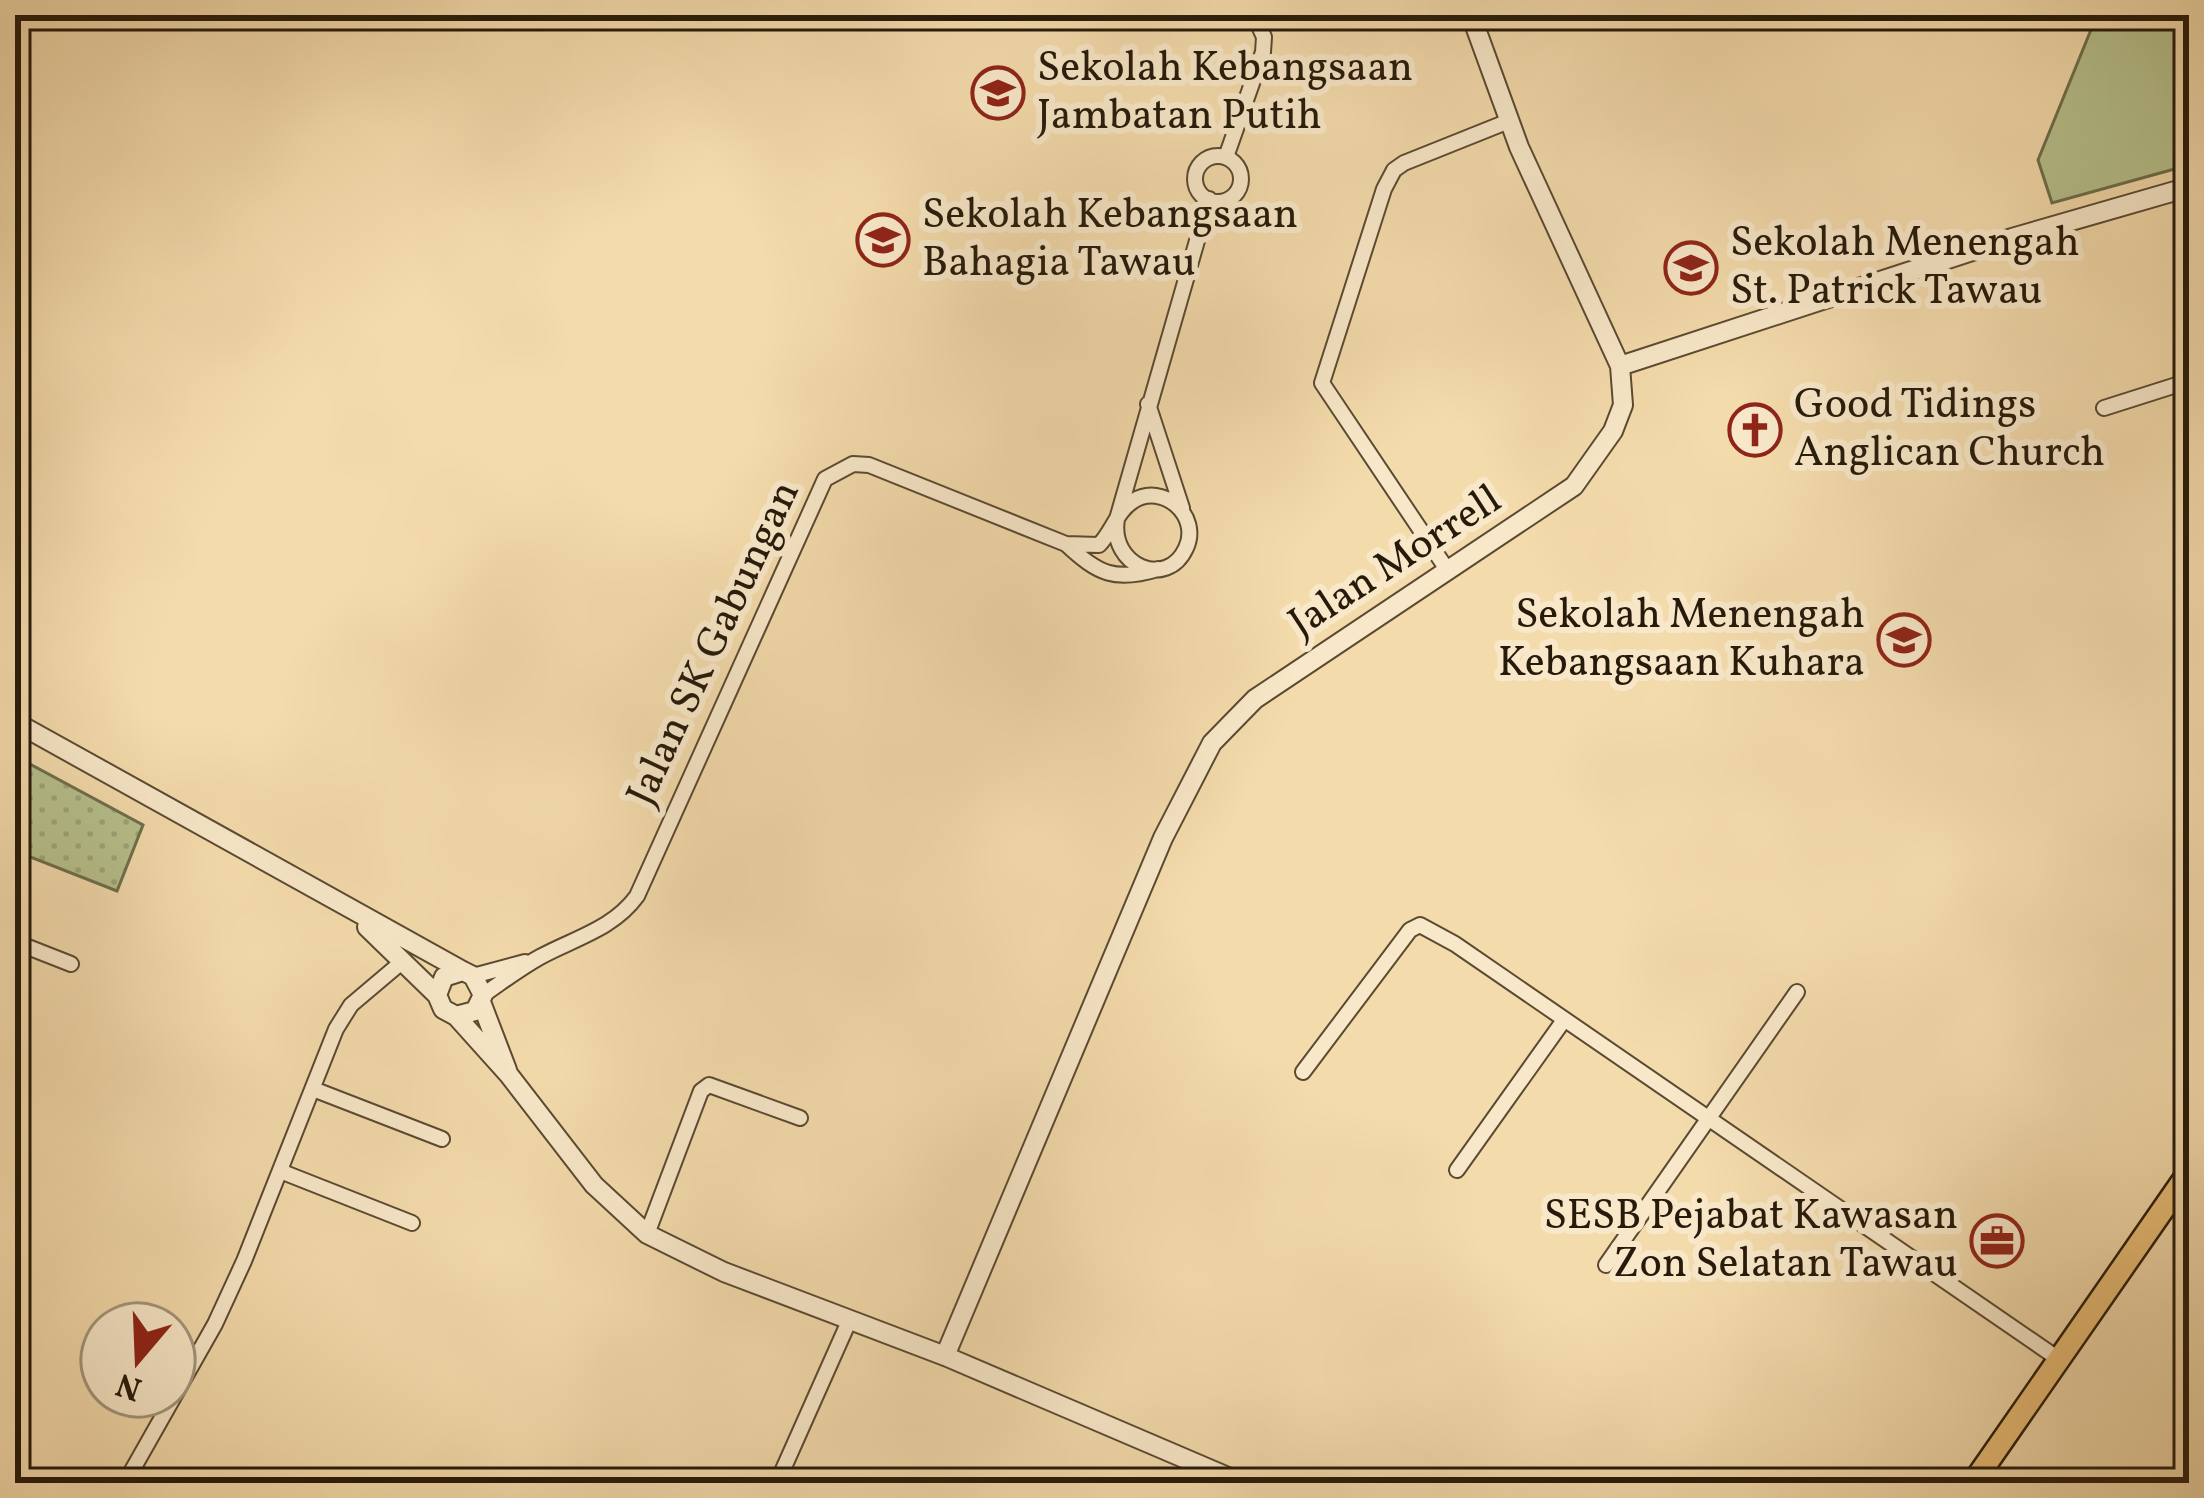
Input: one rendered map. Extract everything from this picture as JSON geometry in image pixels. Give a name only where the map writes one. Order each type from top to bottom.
[{"type":"main road","points":[[1973,1483],[2189,1172]]},
{"type":"street","points":[[1226,158],[1263,52],[1264,37],[1254,15]]},
{"type":"street","points":[[1472,15],[1509,121],[1620,366],[2012,238],[2189,188]]},
{"type":"street","points":[[1448,571],[1322,383],[1394,170],[1509,121]]},
{"type":"street","points":[[1226,158],[1241,175],[1238,190],[1227,200],[1209,200],[1197,187],[1196,172],[1205,160],[1226,158]]},
{"type":"street","points":[[1148,404],[1189,524],[1186,548],[1169,565],[1158,568],[1141,567],[1123,555],[1117,544],[1117,519],[1148,404],[1209,200]]},
{"type":"street","name":"Jalan Morrell","points":[[945,1356],[1162,838],[1212,743],[1255,699],[1550,504],[1591,467],[1623,405],[1620,366]]},
{"type":"street","points":[[2104,408],[2189,381]]},
{"type":"street","name":"Jalan SK Gabungan","points":[[482,998],[535,959],[610,923],[638,896],[825,479],[853,464],[887,471],[1066,544],[1088,564],[1115,575],[1129,577],[1158,568]]},
{"type":"street","points":[[1066,544],[1099,545],[1132,501],[1155,495],[1184,513]]},
{"type":"street","points":[[15,722],[468,974],[482,998],[509,1075]]},
{"type":"street","points":[[337,899],[437,995],[443,1009],[456,1016],[509,1075],[594,1185],[647,1234],[724,1273],[945,1356],[1241,1483]]},
{"type":"street","points":[[1303,1072],[1410,930],[1420,925],[1455,944],[2060,1360]]},
{"type":"street","points":[[15,941],[71,964]]},
{"type":"street","name":"Jalan SK Gabungan","points":[[468,974],[535,959]]},
{"type":"street","points":[[125,1483],[215,1324],[336,1029],[351,1005],[403,961]]},
{"type":"street","points":[[437,995],[444,977],[468,974]]},
{"type":"street","points":[[1606,1264],[1797,992]]},
{"type":"street","points":[[456,1016],[470,1015],[482,998]]},
{"type":"street","points":[[1457,1170],[1564,1020]]},
{"type":"street","points":[[647,1234],[701,1091],[709,1084],[800,1118]]},
{"type":"street","points":[[313,1089],[442,1139]]},
{"type":"street","points":[[280,1171],[412,1223]]},
{"type":"street","points":[[777,1483],[850,1319]]},
{"type":"street","points":[[390,1483],[429,1483]]},
{"type":"green space","points":[[2097,15],[2189,15],[2189,165],[2052,203],[2038,160]]},
{"type":"green space","points":[[15,756],[143,825],[117,891],[15,851]]},
{"type":"place","name":"Sekolah Kebangsaan Jambatan Putih","points":[[998,93]]},
{"type":"place","name":"Sekolah Kebangsaan Bahagia Tawau","points":[[883,240]]},
{"type":"place","name":"Sekolah Menengah St. Patrick Tawau","points":[[1691,268]]},
{"type":"place","name":"Good Tidings Anglican Church","points":[[1755,430]]},
{"type":"place","name":"Sekolah Menengah Kebangsaan Kuhara","points":[[1904,640]]},
{"type":"place","name":"SESB Pejabat Kawasan Zon Selatan Tawau","points":[[1997,1241]]}]
